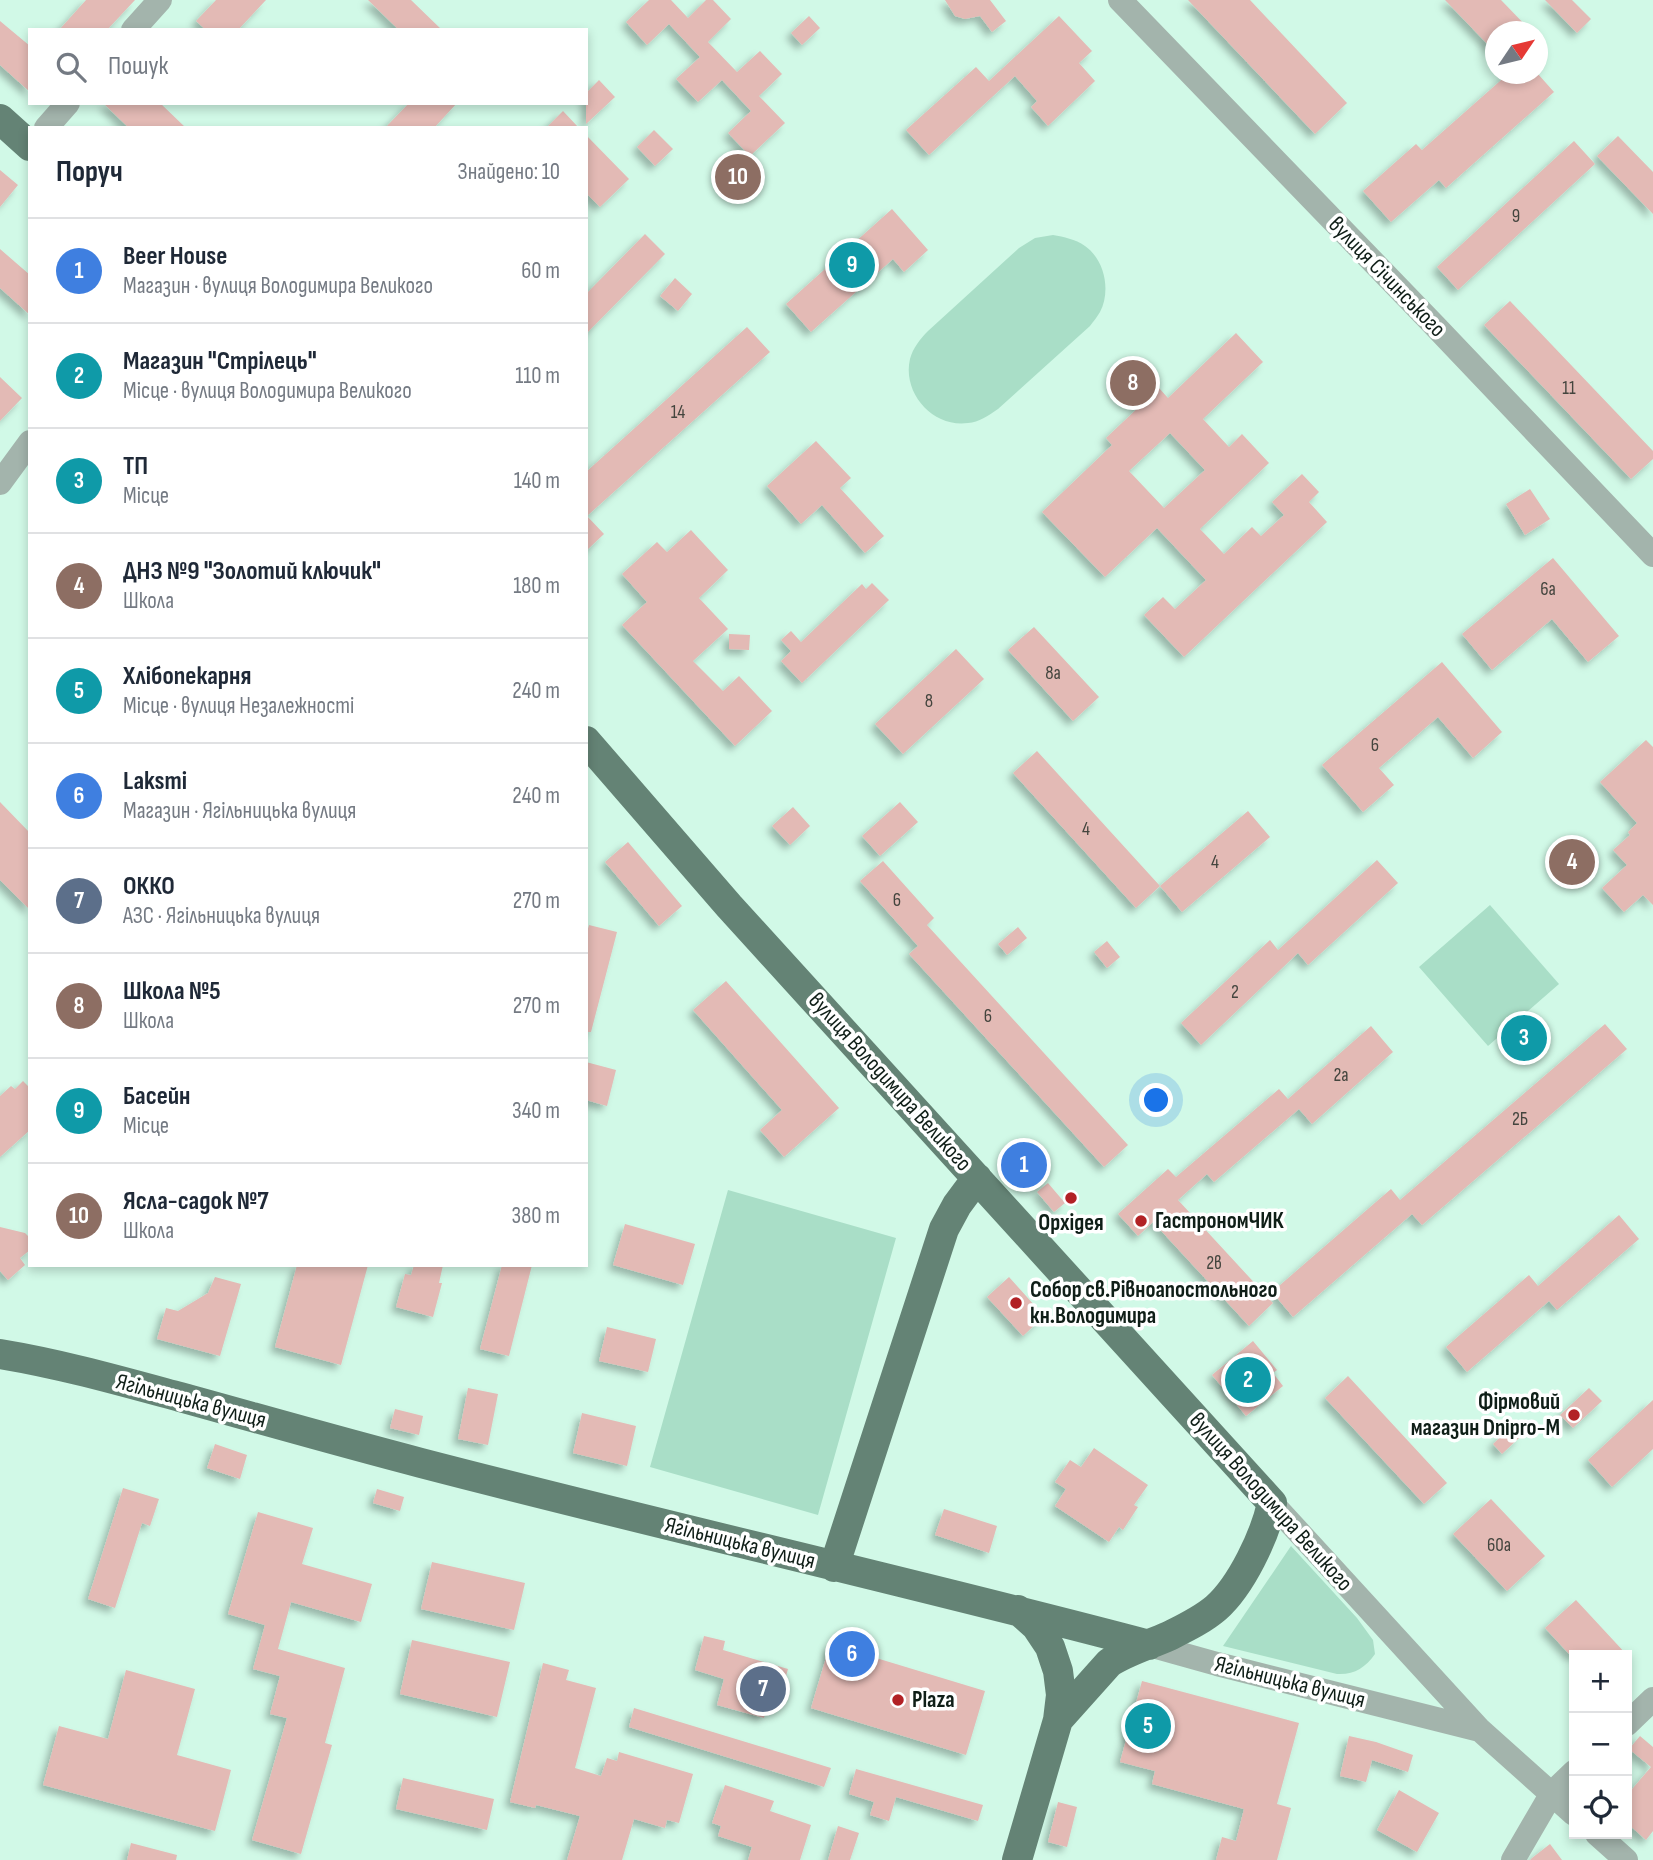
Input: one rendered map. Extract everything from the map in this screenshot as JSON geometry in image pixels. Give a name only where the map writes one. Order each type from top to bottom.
[{"type":"main road","points":[[0,119],[28,144]]},
{"type":"main road","name":"вулиця Володимира Великого","points":[[588,743],[729,906],[1272,1503]]},
{"type":"main road","points":[[834,1567],[944,1229],[957,1205],[977,1178]]},
{"type":"main road","name":"Ягільницька вулиця","points":[[0,1354],[144,1387],[421,1463],[1149,1644]]},
{"type":"main road","points":[[1058,1720],[1109,1663],[1207,1615],[1225,1598],[1255,1552],[1268,1522],[1272,1503]]},
{"type":"main road","points":[[1017,1860],[1058,1720],[1061,1695],[1058,1671],[1050,1647],[1036,1626],[1018,1610]]},
{"type":"street","points":[[135,28],[160,0]]},
{"type":"street","name":"вулиця Січинського","points":[[1120,0],[1653,555]]},
{"type":"street","points":[[48,126],[66,105]]},
{"type":"street","points":[[1,481],[28,445]]},
{"type":"street","name":"вулиця Володимира Великого","points":[[1272,1503],[1480,1730],[1569,1809]]},
{"type":"street","name":"Ягільницька вулиця","points":[[1149,1644],[1217,1664],[1480,1730]]},
{"type":"street","points":[[1632,1719],[1653,1699]]},
{"type":"street","points":[[1513,1860],[1552,1793],[1570,1776]]},
{"type":"street","points":[[1603,1839],[1626,1860]]},
{"type":"green space","points":[[1053,235],[1081,244],[1097,259],[1105,286],[1103,304],[1098,316],[998,409],[987,416],[972,422],[955,423],[932,414],[916,396],[911,384],[910,359],[917,344],[1019,248],[1035,238]]},
{"type":"green space","points":[[1490,905],[1559,984],[1488,1046],[1419,967]]},
{"type":"green space","points":[[728,1190],[896,1238],[818,1515],[650,1467]]},
{"type":"green space","points":[[1291,1546],[1357,1618],[1373,1640],[1375,1654],[1359,1670],[1337,1674],[1223,1646]]},
{"type":"building","points":[[86,0],[135,0],[109,28],[61,28]]},
{"type":"building","points":[[216,0],[266,0],[240,28],[204,28],[196,21]]},
{"type":"building","points":[[368,0],[411,0],[440,28],[397,28]]},
{"type":"building","points":[[649,0],[671,0],[688,18],[706,0],[713,0],[731,19],[708,42],[737,72],[760,51],[782,74],[759,96],[785,123],[750,156],[728,133],[751,111],[722,80],[698,102],[676,79],[700,57],[669,24],[647,45],[626,22]]},
{"type":"building","points":[[945,0],[990,0],[1006,21],[992,32],[980,16],[965,19],[955,16]]},
{"type":"building","points":[[1188,0],[1250,0],[1347,103],[1315,134]]},
{"type":"building","points":[[1445,0],[1501,0],[1521,21],[1485,21],[1485,42]]},
{"type":"building","points":[[1545,0],[1572,0],[1591,19],[1577,33]]},
{"type":"building","points":[[809,16],[820,28],[802,45],[791,33]]},
{"type":"building","points":[[1059,16],[1092,51],[1079,63],[1095,81],[1048,126],[1031,107],[1037,101],[1015,76],[929,155],[906,130],[976,67],[989,81]]},
{"type":"building","points":[[0,21],[28,44],[28,90],[0,65]]},
{"type":"building","points":[[599,80],[615,97],[586,124],[586,105],[588,91]]},
{"type":"building","points":[[1497,84],[1547,84],[1554,92],[1446,188],[1439,180],[1391,222],[1363,191],[1416,144],[1422,150]]},
{"type":"building","points":[[105,105],[162,105],[184,126],[127,126]]},
{"type":"building","points":[[407,105],[455,105],[436,126],[387,126]]},
{"type":"building","points":[[563,111],[577,126],[548,126]]},
{"type":"building","points":[[654,130],[673,149],[655,166],[637,147]]},
{"type":"building","points":[[1618,136],[1653,172],[1653,214],[1597,156]]},
{"type":"building","points":[[588,137],[629,179],[600,207],[588,195]]},
{"type":"building","points":[[1574,141],[1595,164],[1458,290],[1437,267]]},
{"type":"building","points":[[0,170],[18,185],[0,207]]},
{"type":"building","points":[[892,209],[928,250],[904,272],[893,259],[811,332],[786,304]]},
{"type":"building","points":[[645,234],[665,254],[588,332],[588,292]]},
{"type":"building","points":[[0,249],[28,273],[28,313],[0,288]]},
{"type":"building","points":[[675,278],[692,294],[678,311],[660,296]]},
{"type":"building","points":[[1510,301],[1653,451],[1653,459],[1631,479],[1484,325]]},
{"type":"building","points":[[747,327],[770,352],[588,515],[588,470]]},
{"type":"building","points":[[1236,333],[1263,362],[1203,419],[1229,447],[1242,434],[1269,463],[1200,529],[1224,554],[1252,527],[1261,536],[1284,515],[1272,502],[1302,474],[1319,492],[1309,502],[1327,522],[1184,657],[1144,615],[1163,597],[1175,609],[1206,580],[1157,528],[1105,577],[1042,512],[1112,445],[1106,438],[1159,388],[1168,398]],"holes":[[[1170,433],[1205,470],[1164,508],[1129,471]]]},
{"type":"building","points":[[0,377],[22,398],[0,421]]},
{"type":"building","points":[[816,441],[851,478],[840,488],[884,536],[865,553],[822,505],[801,524],[767,486]]},
{"type":"building","points":[[1530,489],[1550,519],[1525,535],[1506,504]]},
{"type":"building","points":[[588,517],[604,534],[588,549]]},
{"type":"building","points":[[691,530],[728,570],[699,598],[728,629],[693,661],[723,691],[739,676],[772,711],[735,746],[622,625],[647,602],[622,574],[657,542],[667,552]]},
{"type":"building","points":[[1553,558],[1619,636],[1588,662],[1552,619],[1492,670],[1462,634]]},
{"type":"building","points":[[872,583],[889,600],[802,683],[781,661],[791,651],[781,640],[791,631],[801,642],[862,584],[866,589]]},
{"type":"building","points":[[1034,627],[1099,697],[1073,721],[1008,650]]},
{"type":"building","points":[[729,634],[750,635],[749,650],[729,649]]},
{"type":"building","points":[[956,649],[984,679],[903,754],[875,724]]},
{"type":"building","points":[[1442,662],[1502,732],[1473,758],[1438,717],[1379,768],[1394,785],[1363,812],[1322,765]]},
{"type":"building","points":[[1646,740],[1653,747],[1653,905],[1643,895],[1624,912],[1602,888],[1627,865],[1613,850],[1630,835],[1628,832],[1637,823],[1600,782]]},
{"type":"building","points":[[1037,751],[1160,886],[1136,908],[1013,773]]},
{"type":"building","points":[[0,802],[28,831],[28,908],[0,880]]},
{"type":"building","points":[[900,802],[918,822],[880,856],[862,836]]},
{"type":"building","points":[[793,807],[810,826],[790,845],[772,826]]},
{"type":"building","points":[[1248,811],[1270,837],[1182,912],[1160,886]]},
{"type":"building","points":[[628,842],[682,906],[659,926],[605,862]]},
{"type":"building","points":[[1377,860],[1398,883],[1308,965],[1298,953],[1201,1045],[1181,1023],[1270,940],[1278,950]]},
{"type":"building","points":[[883,861],[934,918],[927,925],[1128,1145],[1104,1167],[909,954],[918,946],[860,881]]},
{"type":"building","points":[[589,925],[617,932],[591,1032],[588,1032]]},
{"type":"building","points":[[1018,927],[1027,938],[1007,955],[998,944]]},
{"type":"building","points":[[1107,941],[1120,957],[1107,968],[1094,952]]},
{"type":"building","points":[[726,981],[839,1108],[784,1157],[760,1130],[782,1110],[693,1010]]},
{"type":"building","points":[[1526,1022],[1539,1035],[1521,1053],[1508,1041]]},
{"type":"building","points":[[1605,1024],[1627,1049],[1422,1225],[1412,1214],[1293,1317],[1272,1292],[1391,1189],[1400,1200]]},
{"type":"building","points":[[1371,1026],[1393,1052],[1312,1124],[1299,1109],[1214,1182],[1207,1174],[1178,1200],[1273,1303],[1249,1326],[1153,1222],[1138,1236],[1118,1214],[1168,1169],[1176,1177],[1279,1089],[1288,1099]]},
{"type":"building","points":[[588,1063],[616,1070],[607,1106],[588,1101]]},
{"type":"building","points":[[23,1081],[28,1086],[28,1132],[0,1157],[0,1096],[11,1086],[15,1089]]},
{"type":"building","points":[[1048,1183],[1065,1203],[1054,1212],[1037,1192]]},
{"type":"building","points":[[1619,1215],[1639,1239],[1557,1310],[1549,1301],[1467,1372],[1446,1347],[1529,1275],[1538,1286]]},
{"type":"building","points":[[625,1224],[695,1244],[683,1285],[613,1265]]},
{"type":"building","points":[[0,1227],[25,1233],[28,1236],[28,1252],[20,1258],[25,1265],[8,1280],[0,1271]]},
{"type":"building","points":[[296,1267],[367,1267],[341,1365],[275,1347]]},
{"type":"building","points":[[413,1267],[443,1267],[439,1283],[442,1283],[433,1317],[396,1307],[405,1274],[411,1275]]},
{"type":"building","points":[[501,1267],[531,1267],[509,1356],[480,1349]]},
{"type":"building","points":[[215,1277],[241,1284],[220,1356],[157,1339],[166,1308],[178,1311],[208,1293]]},
{"type":"building","points":[[1009,1277],[1044,1316],[1023,1336],[987,1297]]},
{"type":"building","points":[[607,1327],[656,1339],[648,1372],[599,1361]]},
{"type":"building","points":[[1253,1341],[1277,1370],[1273,1373],[1283,1386],[1246,1416],[1212,1375]]},
{"type":"building","points":[[1348,1376],[1447,1483],[1424,1504],[1325,1398]]},
{"type":"building","points":[[468,1388],[498,1394],[488,1445],[458,1439]]},
{"type":"building","points":[[1589,1388],[1602,1401],[1573,1428],[1560,1415]]},
{"type":"building","points":[[1653,1400],[1653,1449],[1612,1487],[1588,1460]]},
{"type":"building","points":[[395,1409],[423,1416],[419,1435],[390,1428]]},
{"type":"building","points":[[582,1413],[636,1426],[627,1466],[573,1453]]},
{"type":"building","points":[[1511,1427],[1520,1437],[1502,1454],[1493,1444]]},
{"type":"building","points":[[215,1444],[247,1455],[240,1479],[207,1468]]},
{"type":"building","points":[[1094,1448],[1148,1485],[1134,1505],[1138,1507],[1123,1530],[1119,1527],[1109,1542],[1055,1506],[1066,1489],[1055,1482],[1070,1460],[1081,1467]]},
{"type":"building","points":[[123,1488],[159,1499],[150,1526],[142,1523],[115,1608],[88,1599]]},
{"type":"building","points":[[377,1489],[404,1497],[400,1511],[373,1503]]},
{"type":"building","points":[[1491,1499],[1545,1556],[1507,1591],[1453,1534]]},
{"type":"building","points":[[944,1509],[997,1526],[989,1553],[935,1535]]},
{"type":"building","points":[[258,1512],[313,1528],[302,1564],[372,1584],[361,1622],[291,1602],[278,1649],[345,1668],[325,1743],[332,1745],[301,1854],[252,1840],[287,1718],[270,1714],[280,1676],[253,1669],[265,1625],[228,1614]]},
{"type":"building","points":[[432,1562],[525,1583],[514,1630],[421,1609]]},
{"type":"building","points":[[1576,1600],[1622,1650],[1569,1650],[1569,1654],[1545,1628]]},
{"type":"building","points":[[704,1636],[725,1641],[723,1650],[788,1669],[780,1697],[771,1694],[764,1718],[717,1705],[724,1679],[695,1670]]},
{"type":"building","points":[[412,1640],[510,1662],[497,1717],[400,1694]]},
{"type":"building","name":"Plaza","points":[[830,1644],[985,1691],[966,1755],[811,1708]]},
{"type":"building","points":[[543,1663],[569,1670],[566,1680],[596,1688],[575,1768],[601,1776],[607,1758],[617,1761],[619,1752],[693,1774],[679,1823],[667,1820],[665,1828],[634,1819],[622,1860],[567,1860],[580,1816],[536,1805],[535,1808],[510,1802]]},
{"type":"building","points":[[126,1670],[195,1689],[177,1755],[231,1770],[215,1831],[43,1785],[59,1726],[108,1739]]},
{"type":"building","points":[[1142,1681],[1299,1723],[1277,1804],[1291,1808],[1277,1860],[1216,1860],[1222,1837],[1236,1841],[1244,1809],[1152,1784],[1155,1771],[1120,1762]]},
{"type":"building","points":[[634,1708],[831,1768],[824,1787],[629,1727]]},
{"type":"building","points":[[1349,1736],[1413,1755],[1408,1772],[1372,1760],[1366,1782],[1340,1776]]},
{"type":"building","points":[[1640,1736],[1653,1747],[1653,1831],[1646,1840],[1632,1827],[1632,1789],[1651,1767],[1632,1751],[1632,1745]]},
{"type":"building","points":[[856,1769],[983,1805],[978,1821],[896,1797],[889,1821],[870,1815],[874,1802],[849,1794]]},
{"type":"building","points":[[403,1778],[494,1799],[487,1830],[396,1809]]},
{"type":"building","points":[[725,1785],[774,1801],[770,1811],[811,1825],[800,1860],[748,1860],[752,1847],[718,1836],[721,1826],[712,1823]]},
{"type":"building","points":[[1399,1790],[1439,1813],[1417,1852],[1377,1830]]},
{"type":"building","points":[[1058,1802],[1077,1807],[1067,1847],[1048,1842]]},
{"type":"building","points":[[838,1826],[859,1833],[850,1860],[828,1860]]},
{"type":"building","points":[[131,1843],[177,1855],[176,1860],[127,1860]]},
{"type":"building","points":[[1550,1844],[1562,1860],[1530,1860],[1532,1858]]},
{"type":"place","name":"Ясла-садок №7","points":[[738,177]]},
{"type":"place","name":"Басейн","points":[[852,265]]},
{"type":"place","name":"Школа №5","points":[[1133,383]]},
{"type":"place","name":"ДНЗ №9 \"Золотий ключик\"","points":[[1572,862]]},
{"type":"place","name":"ТП","points":[[1524,1038]]},
{"type":"place","name":"Beer House","points":[[1024,1165]]},
{"type":"place","name":"Орхідея","points":[[1071,1198]]},
{"type":"place","name":"ГастрономЧИК","points":[[1141,1221]]},
{"type":"place","name":"Собор св.Рівноапостольного кн.Володимира","points":[[1016,1303]]},
{"type":"place","name":"Магазин \"Стрілець\"","points":[[1248,1380]]},
{"type":"place","name":"Фірмовий магазин Dnipro-M","points":[[1574,1415]]},
{"type":"place","name":"Laksmi","points":[[852,1654]]},
{"type":"place","name":"ОККО","points":[[763,1689]]},
{"type":"place","name":"Plaza","points":[[898,1700]]},
{"type":"place","name":"Хлібопекарня","points":[[1148,1726]]}]
